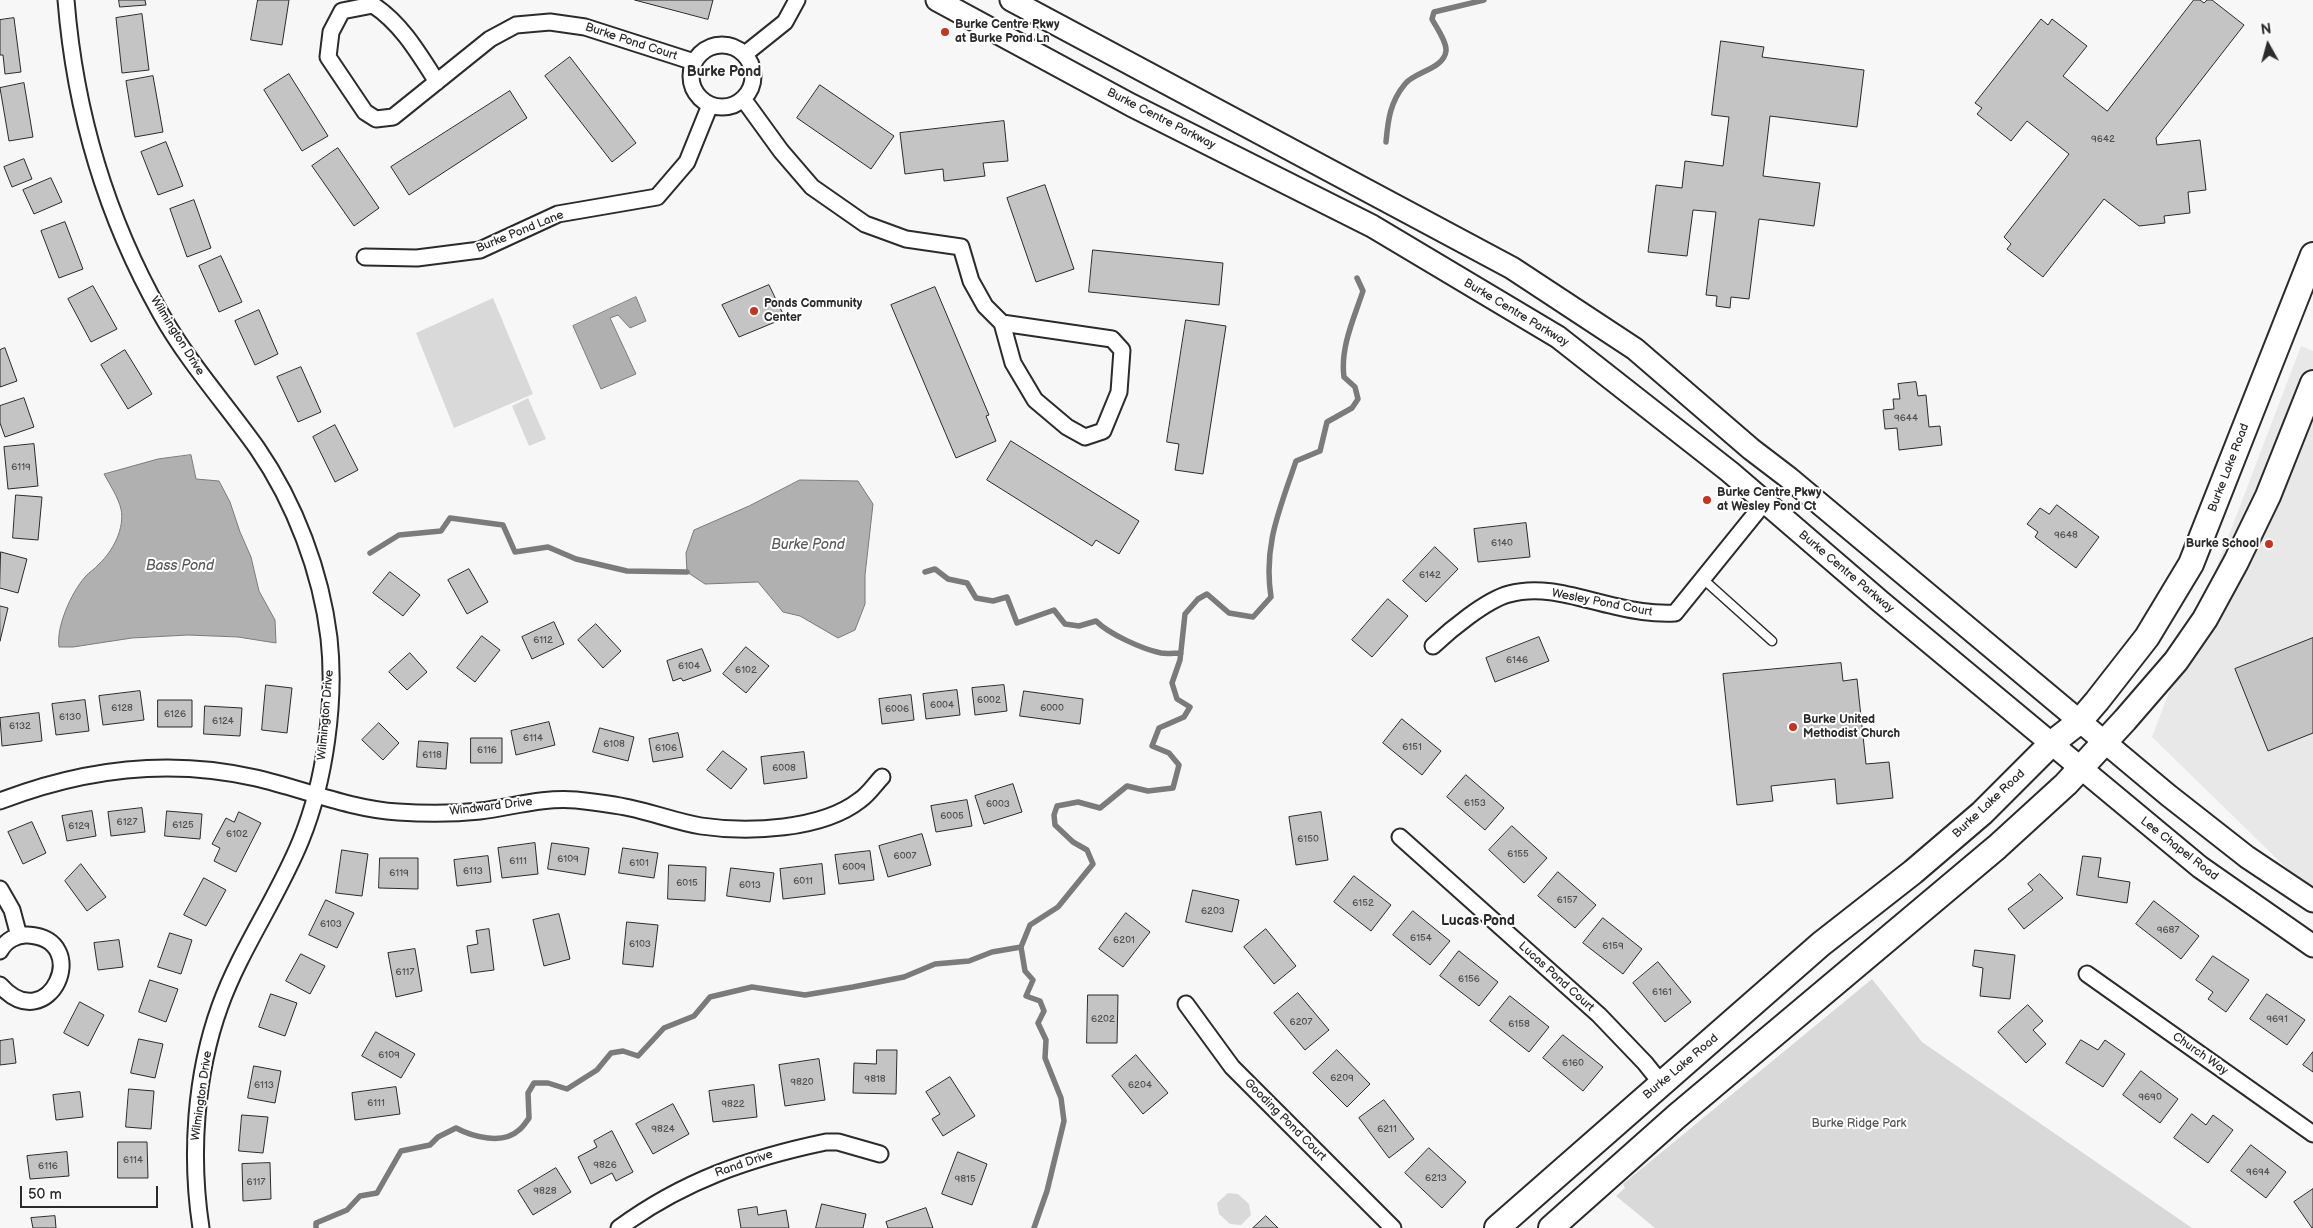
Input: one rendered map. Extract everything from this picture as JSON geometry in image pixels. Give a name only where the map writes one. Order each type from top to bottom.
[{"type":"main road","name":"Burke Centre Parkway","points":[[937,0],[1131,105],[1372,226],[1558,337],[1730,472],[1764,503],[2052,743]]},
{"type":"main road","points":[[1011,0],[1406,209],[1512,268],[1635,349],[1751,449],[1789,478],[2168,795],[2247,857],[2313,901]]},
{"type":"main road","name":"Burke Lake Road","points":[[1497,1228],[1821,944],[1913,872],[1982,813],[2052,743],[2079,722],[2097,701],[2146,636],[2191,564],[2313,255]]},
{"type":"main road","points":[[1551,1228],[1677,1116],[1997,847],[2066,784],[2176,661],[2204,619],[2236,562],[2268,496],[2313,383]]},
{"type":"main road","name":"Lee Chapel Road","points":[[2052,743],[2200,867],[2313,946]]},
{"type":"street","name":"Wilmington Drive","points":[[66,0],[70,42],[80,106],[99,175],[126,245],[161,314],[197,370],[258,449],[287,500],[303,535],[317,579],[329,639],[331,683],[325,747],[315,794],[302,838],[235,966],[212,1032],[198,1110],[196,1192],[201,1228]]},
{"type":"street","points":[[745,54],[785,22],[797,0]]},
{"type":"street","name":"Burke Pond Court","points":[[437,82],[417,52],[388,15],[373,5],[342,11],[331,32],[328,57],[364,112],[376,119],[393,117],[437,82],[490,39],[516,24],[550,22],[585,26],[694,62]]},
{"type":"street","points":[[728,45],[745,54],[754,72],[754,82],[744,100],[728,108],[710,105],[697,95],[691,79],[694,62],[708,48],[728,45]]},
{"type":"street","points":[[744,100],[781,151],[812,186],[865,224],[906,239],[961,247],[976,290],[985,306],[1002,323],[1013,363],[1035,400],[1067,427],[1084,437],[1103,431],[1119,392],[1122,350],[1112,339],[1002,323]]},
{"type":"street","name":"Burke Pond Lane","points":[[365,257],[416,258],[480,250],[558,214],[657,196],[687,162],[710,105]]},
{"type":"street","name":"Wesley Pond Court","points":[[1434,646],[1453,628],[1508,594],[1541,591],[1579,596],[1614,606],[1657,614],[1675,613],[1764,503]]},
{"type":"street","name":"Windward Drive","points":[[0,801],[54,782],[92,773],[134,768],[178,767],[256,778],[386,811],[431,814],[480,811],[528,802],[572,800],[631,808],[701,826],[734,829],[802,824],[835,815],[862,799],[882,777]]},
{"type":"street","name":"Lucas Pond Court","points":[[1400,837],[1599,1015],[1645,1062],[1661,1083]]},
{"type":"street","points":[[0,889],[12,910],[20,936]]},
{"type":"street","points":[[0,951],[12,938],[37,935],[49,941],[58,951],[62,964],[61,977],[55,988],[45,997],[32,1001],[19,1000],[8,994],[0,985]]},
{"type":"street","name":"Church Way","points":[[2087,974],[2313,1134]]},
{"type":"street","name":"Gooding Pond Court","points":[[1186,1004],[1232,1067],[1393,1228]]},
{"type":"street","name":"Rand Drive","points":[[619,1228],[670,1195],[705,1177],[783,1150],[832,1142],[880,1154]]},
{"type":"lane","points":[[1703,579],[1772,641]]},
{"type":"shaded area","name":"Burke School","points":[[2301,346],[2313,351],[2313,894],[2152,737]]},
{"type":"green space","points":[[493,298],[533,394],[454,428],[416,333]]},
{"type":"green space","points":[[528,398],[546,439],[529,446],[512,406]]},
{"type":"green space","name":"Burke Ridge Park","points":[[1872,979],[1922,1042],[2192,1228],[1655,1228],[1616,1196],[1625,1188],[1623,1184]]},
{"type":"green space","points":[[1228,1193],[1238,1194],[1249,1204],[1251,1215],[1241,1225],[1230,1224],[1219,1214],[1217,1203]]},
{"type":"water","points":[[636,297],[646,321],[630,328],[618,315],[610,318],[636,374],[601,389],[573,326]]},
{"type":"water","name":"Bass Pond","points":[[191,455],[196,479],[219,481],[230,502],[251,557],[259,591],[275,620],[276,643],[238,637],[188,635],[132,638],[73,647],[59,647],[62,620],[70,601],[85,577],[109,553],[117,539],[121,524],[121,509],[104,474],[158,459]]},
{"type":"water","name":"Burke Pond","points":[[800,480],[858,481],[873,504],[865,575],[865,604],[855,630],[838,638],[800,616],[783,612],[758,582],[705,584],[687,572],[686,553],[694,530],[749,506]]},
{"type":"building","points":[[119,0],[145,0],[146,5],[120,7]]},
{"type":"building","points":[[258,0],[289,0],[282,45],[251,40]]},
{"type":"building","points":[[635,0],[713,0],[708,19]]},
{"type":"building","points":[[2194,0],[2200,0],[2204,3],[2207,0],[2212,0],[2244,25],[2156,138],[2157,145],[2200,140],[2206,190],[2188,192],[2190,213],[2164,216],[2165,223],[2139,226],[2104,199],[2043,277],[2007,249],[2011,244],[2004,237],[2069,154],[2027,121],[2011,141],[1977,114],[1982,108],[1975,103],[2041,19],[2048,25],[2052,19],[2087,46],[2063,76],[2107,111]]},
{"type":"building","points":[[142,14],[149,70],[122,73],[116,18]]},
{"type":"building","points":[[14,18],[21,72],[5,74],[3,55],[0,55],[0,20]]},
{"type":"building","points":[[1721,41],[1764,47],[1762,57],[1864,70],[1857,127],[1770,116],[1763,176],[1820,183],[1814,226],[1759,219],[1749,299],[1731,297],[1730,308],[1716,306],[1717,296],[1706,295],[1716,212],[1693,210],[1687,256],[1648,252],[1656,185],[1682,188],[1685,161],[1723,166],[1729,117],[1712,115]]},
{"type":"building","points":[[570,57],[636,143],[612,162],[545,76]]},
{"type":"building","points":[[289,74],[328,136],[302,151],[264,90]]},
{"type":"building","points":[[153,76],[163,132],[135,137],[126,81]]},
{"type":"building","points":[[24,83],[33,137],[9,141],[0,88]]},
{"type":"building","points":[[820,85],[894,136],[871,169],[797,118]]},
{"type":"building","points":[[510,91],[527,118],[409,195],[391,167]]},
{"type":"building","points":[[1004,121],[1008,161],[983,163],[985,176],[944,181],[943,169],[905,174],[900,133]]},
{"type":"building","points":[[166,142],[183,186],[158,195],[141,152]]},
{"type":"building","points":[[338,148],[379,208],[354,226],[312,166]]},
{"type":"building","points":[[24,159],[32,179],[12,187],[4,167]]},
{"type":"building","points":[[51,178],[62,202],[34,214],[23,190]]},
{"type":"building","points":[[1045,185],[1074,269],[1036,282],[1007,198]]},
{"type":"building","points":[[194,200],[211,248],[187,257],[170,209]]},
{"type":"building","points":[[65,222],[83,269],[59,278],[41,231]]},
{"type":"building","points":[[1093,250],[1223,263],[1219,305],[1089,292]]},
{"type":"building","points":[[221,256],[242,302],[219,312],[199,266]]},
{"type":"building","name":"Ponds Community Center","points":[[769,285],[785,318],[739,337],[722,305]]},
{"type":"building","points":[[93,286],[117,329],[91,342],[68,299]]},
{"type":"building","points":[[935,287],[989,415],[986,416],[996,441],[956,458],[891,305]]},
{"type":"building","points":[[259,310],[278,354],[255,365],[235,321]]},
{"type":"building","points":[[1186,320],[1226,326],[1203,474],[1175,470],[1179,444],[1167,442]]},
{"type":"building","points":[[5,348],[17,381],[0,387],[0,350]]},
{"type":"building","points":[[125,350],[152,394],[128,409],[101,365]]},
{"type":"building","points":[[301,367],[321,412],[298,422],[277,377]]},
{"type":"building","points":[[1916,382],[1918,396],[1926,395],[1929,427],[1940,426],[1942,445],[1899,450],[1897,428],[1885,429],[1883,410],[1894,409],[1893,399],[1900,399],[1898,384]]},
{"type":"building","points":[[24,398],[34,427],[5,437],[0,423],[0,406]]},
{"type":"building","points":[[335,425],[358,470],[335,482],[313,437]]},
{"type":"building","points":[[1011,441],[1139,521],[1119,554],[1096,540],[1092,546],[987,480]]},
{"type":"building","points":[[34,444],[38,486],[8,489],[4,447]]},
{"type":"building","points":[[16,495],[42,497],[38,540],[13,538]]},
{"type":"building","points":[[2057,505],[2099,537],[2076,568],[2035,537],[2038,532],[2027,524],[2040,508],[2049,514]]},
{"type":"building","points":[[1526,523],[1530,557],[1478,562],[1474,529]]},
{"type":"building","points":[[1435,547],[1458,569],[1426,602],[1403,581]]},
{"type":"building","points":[[1,552],[27,559],[18,593],[0,588]]},
{"type":"building","points":[[469,569],[488,602],[467,614],[448,580]]},
{"type":"building","points":[[390,572],[420,595],[403,616],[373,593]]},
{"type":"building","points":[[1388,599],[1408,616],[1372,657],[1352,640]]},
{"type":"building","points":[[0,606],[8,608],[0,641]]},
{"type":"building","points":[[554,622],[564,644],[532,659],[522,637]]},
{"type":"building","points":[[596,624],[621,651],[603,668],[578,640]]},
{"type":"building","points":[[482,636],[500,650],[475,682],[457,668]]},
{"type":"building","points":[[1539,637],[1549,661],[1495,682],[1486,658]]},
{"type":"building","points":[[2313,638],[2313,733],[2268,751],[2235,669]]},
{"type":"building","points":[[746,647],[769,666],[746,693],[723,674]]},
{"type":"building","points":[[702,649],[711,671],[683,681],[681,678],[673,681],[667,661]]},
{"type":"building","points":[[410,653],[427,672],[407,690],[389,672]]},
{"type":"building","points":[[1841,663],[1843,681],[1857,679],[1866,764],[1889,762],[1893,798],[1837,804],[1835,779],[1771,786],[1773,801],[1737,805],[1723,674]]},
{"type":"building","points":[[266,685],[292,688],[287,733],[262,730]]},
{"type":"building","points":[[1004,685],[1007,711],[975,715],[972,688]]},
{"type":"building","points":[[957,690],[960,715],[926,719],[923,694]]},
{"type":"building","points":[[140,691],[144,720],[103,725],[99,696]]},
{"type":"building","points":[[1024,691],[1083,699],[1080,724],[1020,716]]},
{"type":"building","points":[[911,695],[914,720],[882,724],[879,699]]},
{"type":"building","points":[[85,700],[89,731],[56,735],[52,704]]},
{"type":"building","points":[[158,700],[192,700],[192,727],[158,727]]},
{"type":"building","points":[[205,706],[242,708],[240,736],[204,734]]},
{"type":"building","points":[[39,713],[42,741],[2,746],[0,718]]},
{"type":"building","points":[[1402,719],[1441,751],[1422,775],[1383,743]]},
{"type":"building","points":[[549,722],[555,745],[516,755],[511,731]]},
{"type":"building","points":[[379,723],[399,743],[383,760],[362,740]]},
{"type":"building","points":[[600,728],[634,737],[628,761],[593,752]]},
{"type":"building","points":[[678,733],[683,757],[653,762],[649,739]]},
{"type":"building","points":[[471,738],[502,738],[502,763],[471,763]]},
{"type":"building","points":[[419,741],[448,743],[446,769],[417,767]]},
{"type":"building","points":[[723,751],[747,769],[731,789],[707,770]]},
{"type":"building","points":[[804,752],[807,778],[764,784],[761,757]]},
{"type":"building","points":[[1466,775],[1504,808],[1485,830],[1447,797]]},
{"type":"building","points":[[1013,784],[1022,812],[984,824],[975,796]]},
{"type":"building","points":[[967,800],[972,826],[936,832],[931,806]]},
{"type":"building","points":[[142,808],[145,832],[111,836],[108,812]]},
{"type":"building","points":[[92,811],[96,836],[67,841],[62,816]]},
{"type":"building","points":[[167,811],[202,814],[200,839],[165,836]]},
{"type":"building","points":[[239,812],[261,823],[236,872],[214,861],[220,848],[212,844],[226,818],[234,822]]},
{"type":"building","points":[[1321,812],[1328,860],[1296,865],[1289,817]]},
{"type":"building","points":[[32,822],[46,853],[23,864],[8,832]]},
{"type":"building","points":[[1512,826],[1547,858],[1524,883],[1489,850]]},
{"type":"building","points":[[922,834],[931,865],[888,877],[879,846]]},
{"type":"building","points":[[535,843],[538,874],[502,878],[498,848]]},
{"type":"building","points":[[552,843],[589,848],[585,875],[548,869]]},
{"type":"building","points":[[623,848],[658,853],[654,878],[619,873]]},
{"type":"building","points":[[342,850],[368,854],[362,896],[336,893]]},
{"type":"building","points":[[870,851],[874,880],[839,884],[835,855]]},
{"type":"building","points":[[488,856],[491,882],[457,886],[454,860]]},
{"type":"building","points":[[2083,856],[2101,858],[2098,877],[2130,882],[2127,903],[2077,895]]},
{"type":"building","points":[[380,858],[418,858],[418,889],[379,888]]},
{"type":"building","points":[[81,864],[106,897],[87,911],[65,881]]},
{"type":"building","points":[[822,864],[825,894],[783,899],[780,869]]},
{"type":"building","points":[[669,865],[706,867],[705,901],[668,899]]},
{"type":"building","points":[[731,868],[774,873],[770,902],[727,896]]},
{"type":"building","points":[[1558,872],[1596,905],[1575,928],[1538,896]]},
{"type":"building","points":[[2040,874],[2063,898],[2024,929],[2008,909],[2033,890],[2028,884]]},
{"type":"building","points":[[1354,876],[1391,905],[1371,931],[1334,902]]},
{"type":"building","points":[[204,878],[226,890],[206,926],[184,915]]},
{"type":"building","points":[[1193,890],[1239,900],[1232,932],[1186,922]]},
{"type":"building","points":[[326,900],[354,913],[337,948],[309,935]]},
{"type":"building","points":[[2154,901],[2199,936],[2181,959],[2136,924]]},
{"type":"building","points":[[1413,911],[1450,941],[1430,965],[1393,935]]},
{"type":"building","points":[[1126,913],[1150,932],[1123,967],[1099,949]]},
{"type":"building","points":[[559,914],[570,959],[544,966],[533,920]]},
{"type":"building","points":[[1603,918],[1642,949],[1623,974],[1583,943]]},
{"type":"building","points":[[627,922],[658,925],[653,967],[623,964]]},
{"type":"building","points":[[489,929],[494,970],[471,973],[467,946],[478,944],[476,931]]},
{"type":"building","points":[[1266,929],[1296,966],[1274,984],[1244,947]]},
{"type":"building","points":[[170,933],[192,940],[181,974],[158,967]]},
{"type":"building","points":[[119,940],[123,967],[98,970],[94,943]]},
{"type":"building","points":[[415,949],[422,991],[396,997],[388,953]]},
{"type":"building","points":[[1975,950],[2015,955],[2010,999],[1980,996],[1983,968],[1973,966]]},
{"type":"building","points":[[1459,951],[1498,982],[1479,1006],[1440,976]]},
{"type":"building","points":[[301,954],[325,966],[310,994],[286,981]]},
{"type":"building","points":[[2213,956],[2249,980],[2226,1012],[2208,999],[2213,992],[2196,980]]},
{"type":"building","points":[[1658,962],[1691,1002],[1665,1022],[1633,983]]},
{"type":"building","points":[[150,980],[178,989],[166,1022],[139,1012]]},
{"type":"building","points":[[1298,993],[1329,1030],[1305,1050],[1274,1013]]},
{"type":"building","points":[[271,994],[297,1003],[285,1036],[259,1027]]},
{"type":"building","points":[[2267,994],[2305,1020],[2287,1045],[2250,1019]]},
{"type":"building","points":[[1088,995],[1118,995],[1117,1043],[1087,1043]]},
{"type":"building","points":[[1510,996],[1549,1027],[1529,1052],[1490,1021]]},
{"type":"building","points":[[80,1002],[104,1015],[88,1046],[64,1033]]},
{"type":"building","points":[[2028,1005],[2043,1021],[2033,1030],[2046,1044],[2026,1063],[1998,1032]]},
{"type":"building","points":[[376,1032],[415,1054],[401,1078],[362,1056]]},
{"type":"building","points":[[1563,1035],[1603,1067],[1583,1091],[1543,1058]]},
{"type":"building","points":[[13,1039],[16,1063],[0,1065],[0,1041]]},
{"type":"building","points":[[139,1039],[163,1044],[155,1078],[131,1073]]},
{"type":"building","points":[[2081,1040],[2098,1050],[2105,1040],[2125,1054],[2103,1087],[2066,1063]]},
{"type":"building","points":[[877,1050],[897,1050],[896,1094],[853,1093],[854,1063],[876,1064]]},
{"type":"building","points":[[1337,1050],[1370,1084],[1347,1107],[1313,1073]]},
{"type":"building","points":[[2313,1052],[2313,1072],[2303,1065]]},
{"type":"building","points":[[1136,1055],[1168,1093],[1143,1114],[1112,1076]]},
{"type":"building","points":[[819,1059],[825,1100],[785,1106],[779,1065]]},
{"type":"building","points":[[254,1066],[281,1071],[275,1103],[248,1098]]},
{"type":"building","points":[[2141,1071],[2178,1099],[2160,1123],[2123,1095]]},
{"type":"building","points":[[950,1077],[975,1116],[943,1136],[932,1119],[940,1114],[926,1092]]},
{"type":"building","points":[[754,1085],[757,1117],[713,1122],[709,1091]]},
{"type":"building","points":[[396,1087],[400,1114],[355,1120],[352,1093]]},
{"type":"building","points":[[129,1089],[154,1091],[151,1129],[126,1127]]},
{"type":"building","points":[[80,1092],[83,1117],[56,1120],[53,1095]]},
{"type":"building","points":[[1384,1100],[1414,1139],[1389,1158],[1359,1118]]},
{"type":"building","points":[[673,1104],[689,1134],[653,1154],[636,1124]]},
{"type":"building","points":[[2192,1114],[2206,1125],[2213,1115],[2233,1130],[2208,1163],[2174,1138]]},
{"type":"building","points":[[242,1115],[268,1117],[263,1153],[239,1151]]},
{"type":"building","points":[[612,1131],[633,1172],[616,1181],[612,1173],[591,1184],[578,1157],[597,1147],[594,1141]]},
{"type":"building","points":[[118,1142],[147,1142],[148,1178],[118,1178]]},
{"type":"building","points":[[2251,1145],[2286,1172],[2266,1198],[2231,1171]]},
{"type":"building","points":[[1429,1148],[1466,1182],[1442,1208],[1405,1173]]},
{"type":"building","points":[[67,1152],[69,1176],[30,1179],[27,1156]]},
{"type":"building","points":[[958,1152],[987,1164],[972,1205],[942,1194]]},
{"type":"building","points":[[270,1163],[271,1199],[243,1201],[242,1164]]},
{"type":"building","points":[[556,1168],[571,1192],[533,1215],[518,1191]]},
{"type":"building","points":[[2313,1189],[2313,1228],[2312,1228],[2294,1202]]},
{"type":"building","points":[[822,1204],[866,1214],[863,1228],[816,1228]]},
{"type":"building","points":[[757,1207],[758,1215],[786,1210],[789,1228],[741,1228],[738,1210]]},
{"type":"building","points":[[926,1208],[933,1228],[888,1228],[886,1222]]},
{"type":"building","points":[[55,1216],[56,1228],[33,1228],[31,1218]]},
{"type":"building","points":[[1266,1216],[1278,1228],[1253,1228]]},
{"type":"waterway","points":[[1386,142],[1393,104],[1400,91],[1409,80],[1435,66],[1444,57],[1446,47],[1432,19],[1434,12],[1484,0]]},
{"type":"waterway","points":[[1034,1228],[1047,1191],[1064,1121],[1061,1098],[1045,1058],[1046,1040],[1038,1023],[1044,1011],[1040,1001],[1026,996],[1033,980],[1025,971],[1021,947],[1030,925],[1058,907],[1093,864],[1087,850],[1073,842],[1055,825],[1054,815],[1057,806],[1078,802],[1100,808],[1127,786],[1148,791],[1173,788],[1179,765],[1169,753],[1152,746],[1159,728],[1184,717],[1190,707],[1177,699],[1172,683],[1180,660],[1185,614],[1198,599],[1207,594],[1229,613],[1253,617],[1271,597],[1269,578],[1271,544],[1279,511],[1296,461],[1320,451],[1327,422],[1352,408],[1358,399],[1355,387],[1344,377],[1343,366],[1346,344],[1363,291],[1357,278]]},
{"type":"waterway","points":[[370,553],[399,535],[441,531],[450,518],[503,525],[515,552],[548,547],[576,559],[627,571],[687,572]]},
{"type":"waterway","points":[[925,572],[935,569],[948,579],[967,583],[976,598],[993,601],[1007,597],[1017,623],[1054,610],[1065,624],[1079,626],[1096,621],[1117,636],[1145,648],[1161,653],[1181,653]]},
{"type":"waterway","points":[[316,1228],[316,1223],[347,1210],[360,1196],[377,1193],[401,1151],[430,1145],[438,1137],[456,1128],[479,1137],[497,1138],[512,1135],[529,1118],[528,1093],[534,1083],[548,1083],[567,1089],[597,1070],[611,1053],[623,1051],[638,1056],[664,1028],[694,1016],[710,997],[752,987],[805,995],[904,977],[935,964],[969,961],[992,952],[1021,947]]},
{"type":"place","name":"Burke Centre Pkwy at Burke Pond Ln","points":[[945,32]]},
{"type":"place","name":"Ponds Community Center","points":[[754,311]]},
{"type":"place","name":"Burke Centre Pkwy at Wesley Pond Ct","points":[[1707,500]]},
{"type":"place","name":"Burke School","points":[[2269,544]]},
{"type":"place","name":"Burke United Methodist Church","points":[[1793,727]]},
{"type":"district","name":"Burke Pond","points":[[724,72]]},
{"type":"district","name":"Lucas Pond","points":[[1478,921]]}]
